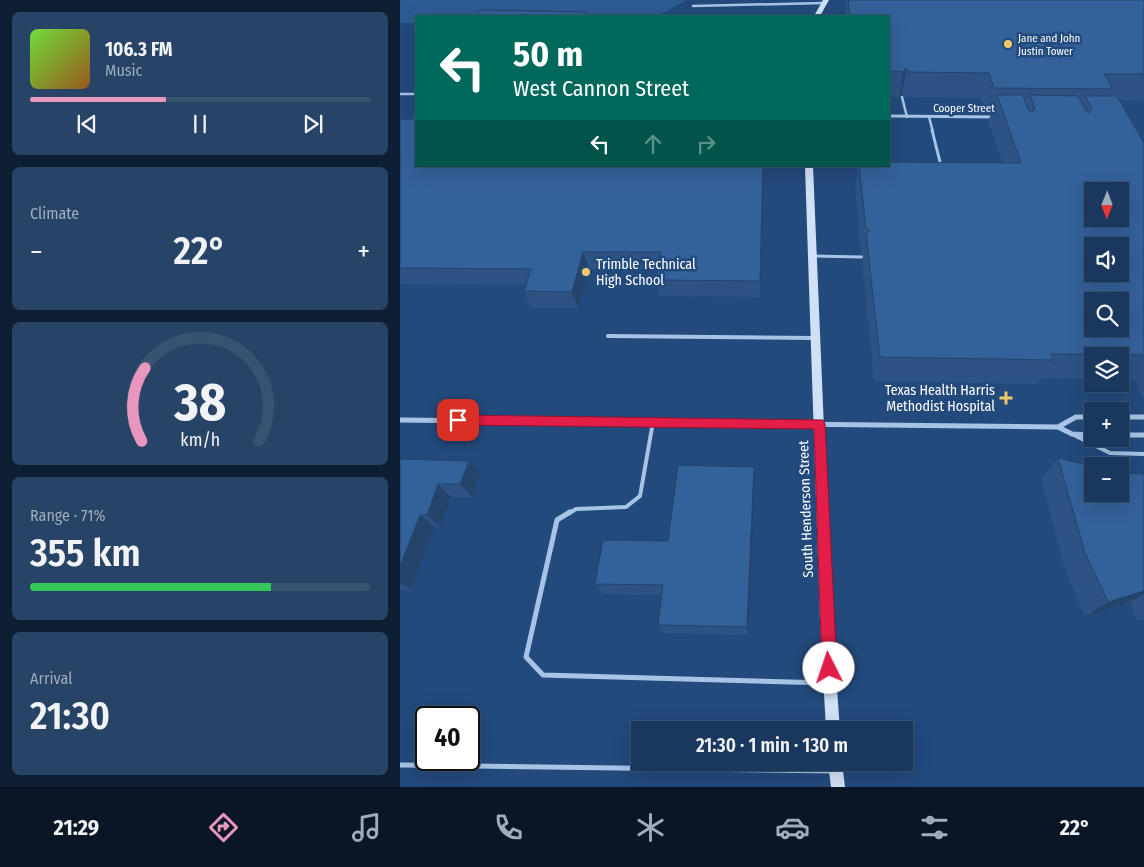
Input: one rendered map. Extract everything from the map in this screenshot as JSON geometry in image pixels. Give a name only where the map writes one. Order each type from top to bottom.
[{"type":"street","points":[[818,15],[825,2]]},
{"type":"street","name":"Cooper Street","points":[[890,116],[1006,117]]},
{"type":"street","name":"South Henderson Street","points":[[809,167],[826,620],[833,721]]},
{"type":"street","points":[[1058,428],[1076,417],[1084,417]]},
{"type":"street","points":[[1129,417],[1144,417]]},
{"type":"street","points":[[400,420],[1058,428],[1072,434],[1084,435]]},
{"type":"street","points":[[1129,435],[1144,435]]},
{"type":"street","points":[[836,771],[838,787]]},
{"type":"lane","points":[[693,6],[825,2]]},
{"type":"lane","points":[[400,94],[415,94]]},
{"type":"lane","points":[[902,98],[907,117]]},
{"type":"lane","points":[[929,117],[943,174]]},
{"type":"lane","points":[[813,256],[862,257]]},
{"type":"lane","points":[[608,336],[816,338]]},
{"type":"lane","points":[[653,422],[640,496],[626,507],[576,509],[556,520],[526,657],[543,675],[830,683]]},
{"type":"lane","points":[[1072,434],[1110,453],[1144,454]]},
{"type":"lane","points":[[400,765],[631,766]]},
{"type":"shaded area","points":[[400,0],[687,0],[655,15],[415,15],[415,23],[400,23]]},
{"type":"building","name":"Jane and John Justin Tower","points":[[848,0],[1144,0],[1144,74],[1104,74],[1113,89],[994,88],[989,73],[910,72],[906,68],[903,72],[890,71],[890,15],[850,15]]},
{"type":"building","points":[[480,10],[587,12],[586,15],[476,15]]},
{"type":"building","points":[[997,95],[1023,95],[1028,110],[1032,112],[1035,109],[1030,95],[1078,96],[1089,113],[1092,109],[1085,96],[1117,96],[1144,143],[1144,355],[1129,355],[1129,347],[1084,347],[1084,354],[1051,354],[1053,360],[880,357],[866,234],[870,231],[866,227],[859,167],[890,167],[890,162],[1021,163]]},
{"type":"building","points":[[400,119],[415,119],[415,167],[763,167],[760,281],[656,280],[661,252],[583,252],[572,292],[524,291],[531,269],[400,268]]},
{"type":"building","points":[[1058,458],[1084,464],[1084,502],[1129,502],[1129,473],[1144,474],[1144,591],[1108,602],[1085,553]]},
{"type":"building","points":[[400,459],[469,461],[460,484],[438,484],[427,515],[420,515],[400,566]]},
{"type":"building","points":[[678,465],[754,467],[747,627],[658,625],[663,585],[595,584],[603,540],[668,541]]},
{"type":"place","name":"Jane and John Justin Tower","points":[[1008,44]]},
{"type":"place","name":"Trimble Technical High School","points":[[586,272]]},
{"type":"place","name":"Texas Health Harris Methodist Hospital","points":[[1006,398]]},
{"type":"route","points":[[458,420],[819,424],[829,668]]}]
